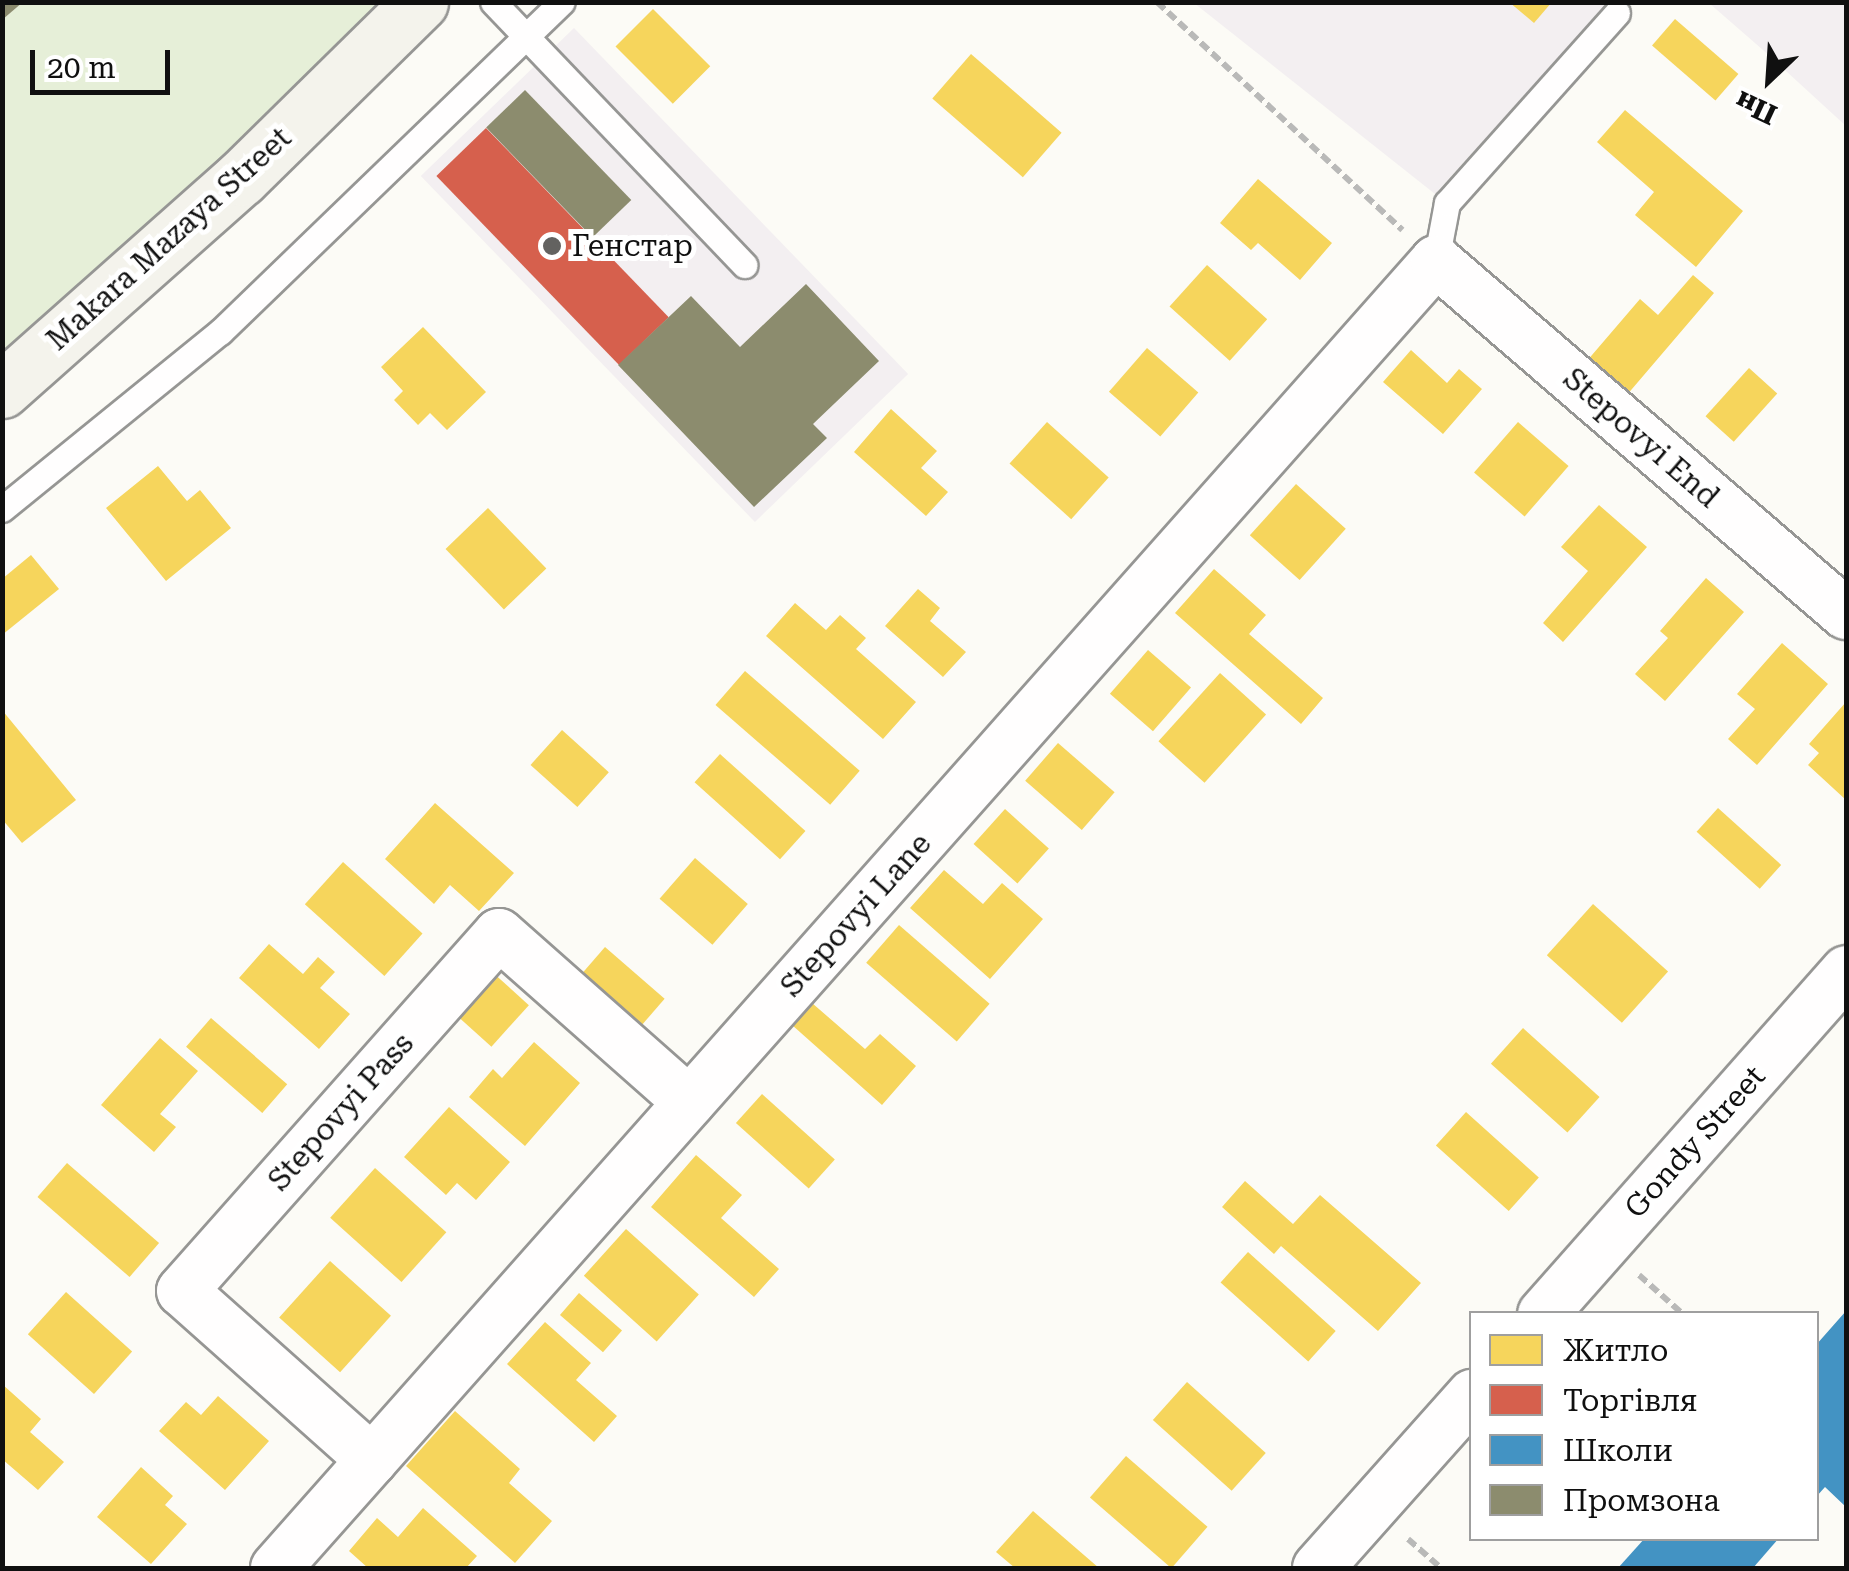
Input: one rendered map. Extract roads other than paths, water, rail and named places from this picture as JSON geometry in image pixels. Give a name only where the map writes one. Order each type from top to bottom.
[{"type":"main road","name":"Makara Mazaya Street","points":[[2,390],[240,178],[420,2]]},
{"type":"street","name":"Stepovyi End","points":[[1436,261],[1846,614]]},
{"type":"street","name":"Stepovyi Lane","points":[[276,1568],[1436,261]]},
{"type":"street","name":"Stepovyi Pass","points":[[372,1460],[182,1291],[500,934],[690,1102]]},
{"type":"street","name":"Gondy Street","points":[[1547,1311],[1846,971]]},
{"type":"street","points":[[1318,1568],[1469,1398]]},
{"type":"lane","points":[[492,2],[744,265]]},
{"type":"lane","points":[[2,508],[220,332],[562,2]]},
{"type":"lane","points":[[1436,261],[1447,203],[1617,13]]},
{"type":"place","name":"Генстар","points":[[552,246]]}]
